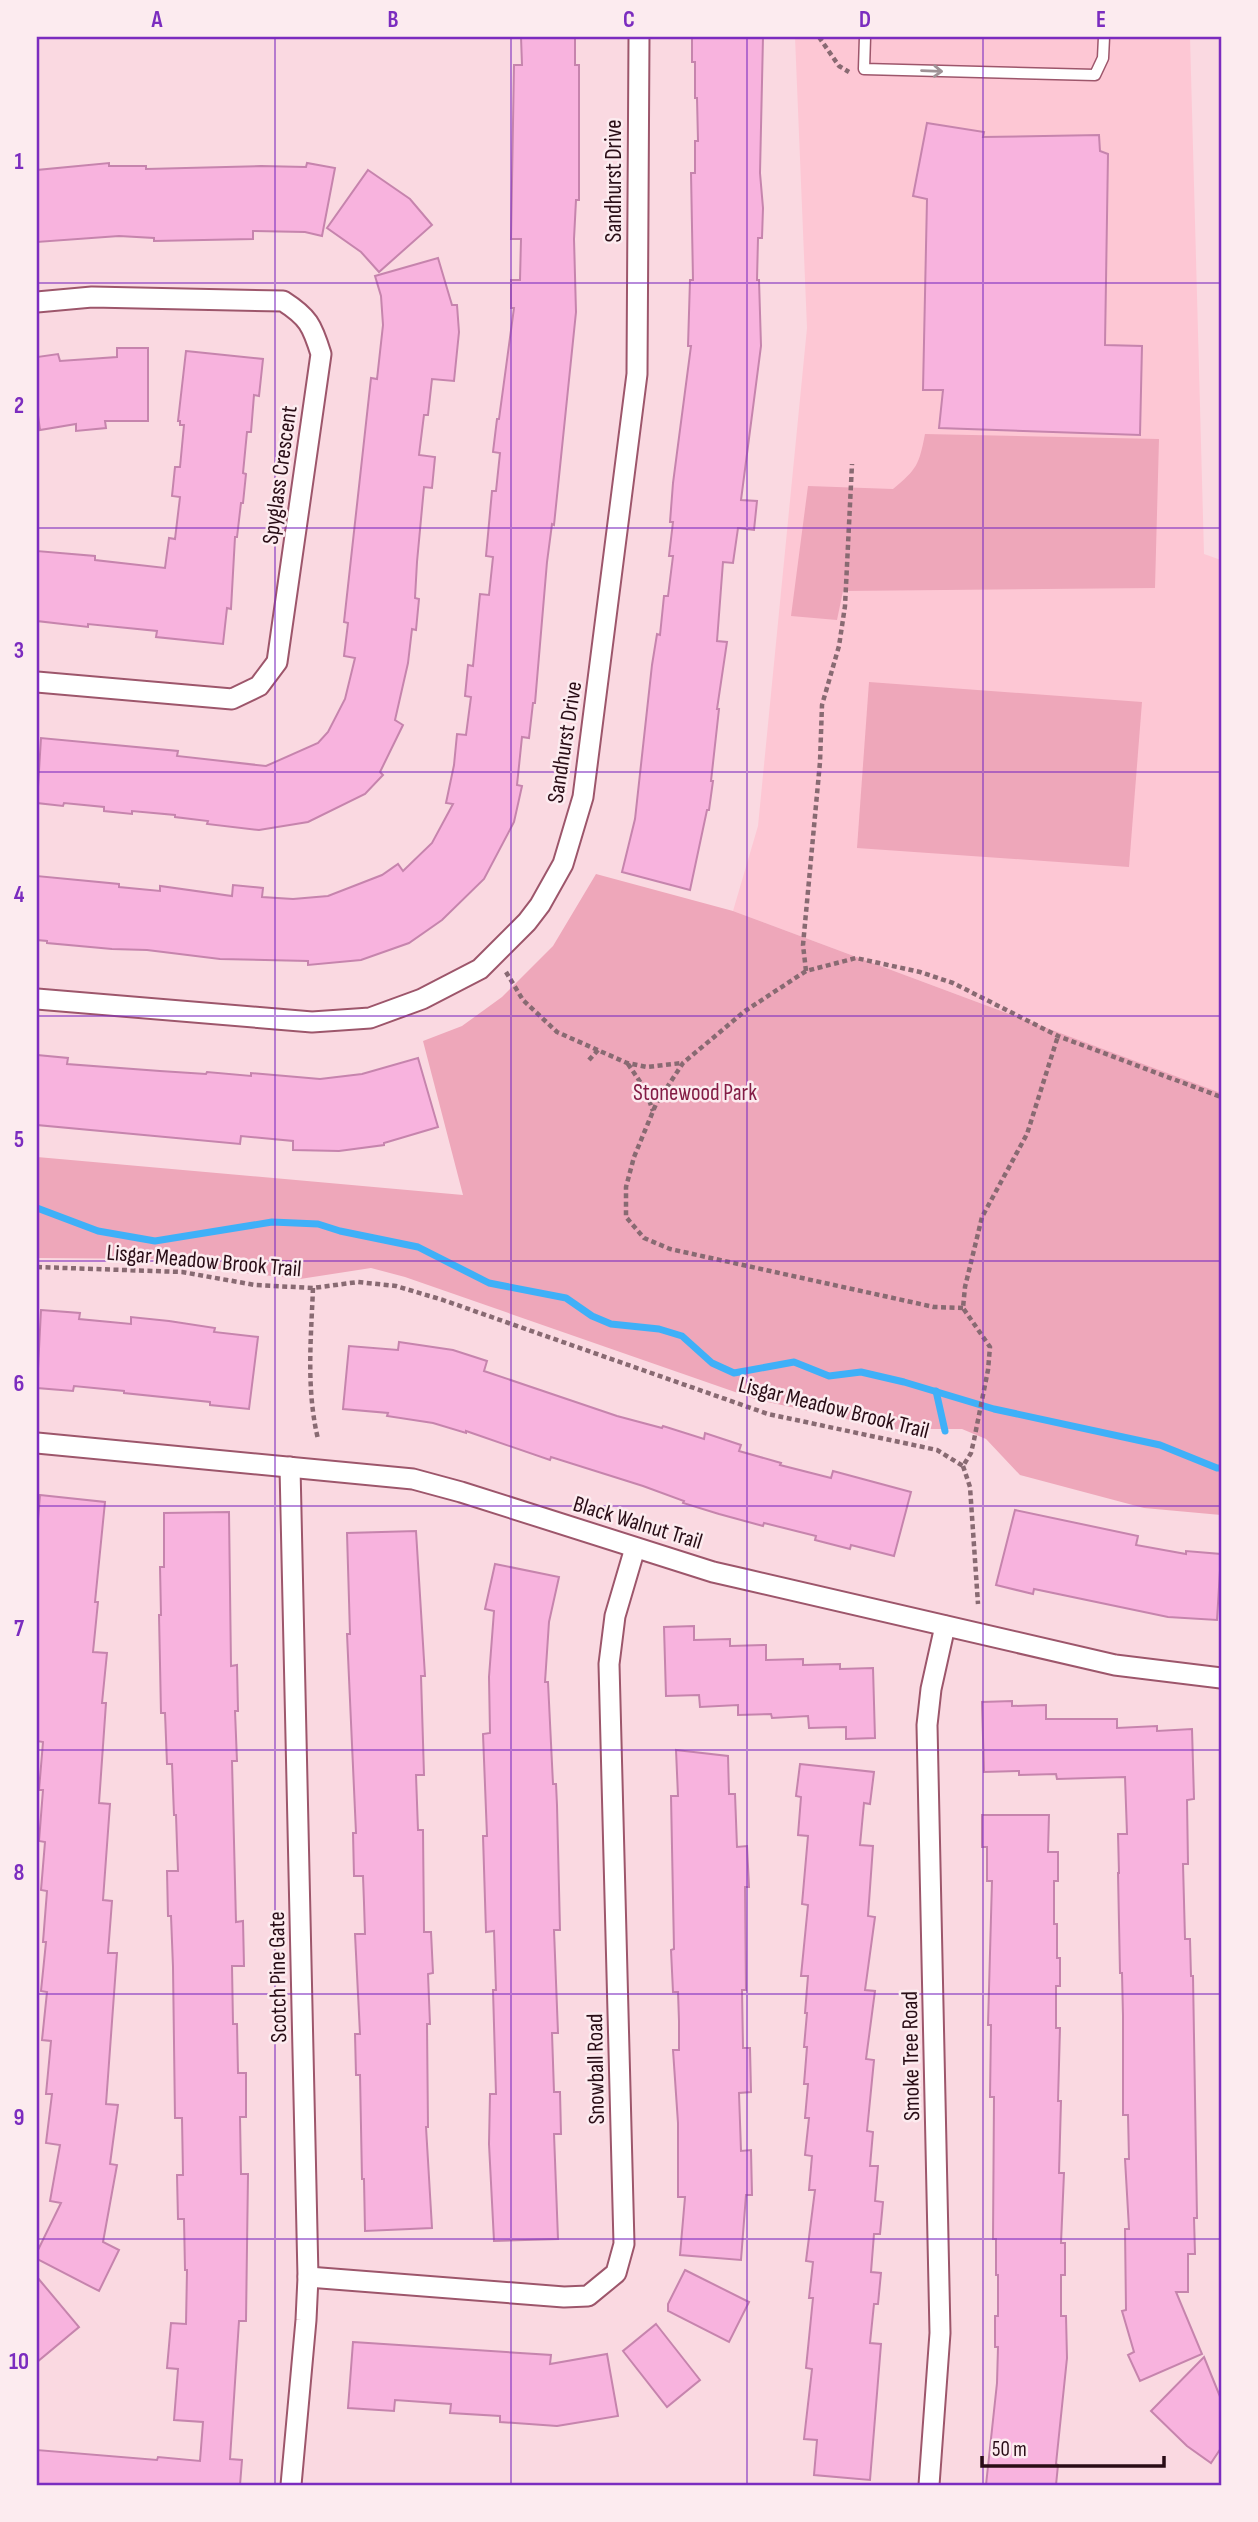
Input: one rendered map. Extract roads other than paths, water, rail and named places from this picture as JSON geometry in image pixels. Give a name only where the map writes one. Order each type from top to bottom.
[{"type":"street","name":"Sandhurst Drive","points":[[37,999],[312,1022],[370,1018],[422,999],[480,969],[540,905],[564,864],[583,797],[637,374],[639,37]]},
{"type":"street","name":"Spyglass Crescent","points":[[37,302],[92,297],[283,301],[302,313],[315,335],[321,354],[277,662],[259,686],[232,699],[37,682]]},
{"type":"street","name":"Black Walnut Trail","points":[[37,1443],[413,1479],[725,1575],[1115,1665],[1221,1678]]},
{"type":"street","name":"Scotch Pine Gate","points":[[290,1467],[308,2277],[291,2485]]},
{"type":"street","name":"Snowball Road","points":[[308,2277],[564,2297],[588,2296],[617,2273],[624,2244],[609,1664],[615,1616],[635,1548]]},
{"type":"street","name":"Smoke Tree Road","points":[[929,2485],[940,2333],[928,1725],[931,1689],[945,1626]]},
{"type":"lane","points":[[865,37],[864,69],[1095,75],[1103,58],[1104,37]]},
{"type":"waterway","points":[[37,1208],[98,1231],[155,1241],[272,1222],[318,1224],[418,1247],[489,1283],[566,1298],[592,1316],[611,1324],[659,1329],[682,1336],[712,1363],[734,1373],[794,1362],[829,1376],[861,1372],[994,1409],[1160,1445],[1221,1468]]},
{"type":"waterway","points":[[936,1391],[945,1431]]},
{"type":"park label","name":"Stonewood Park","points":[[695,1092]]}]
